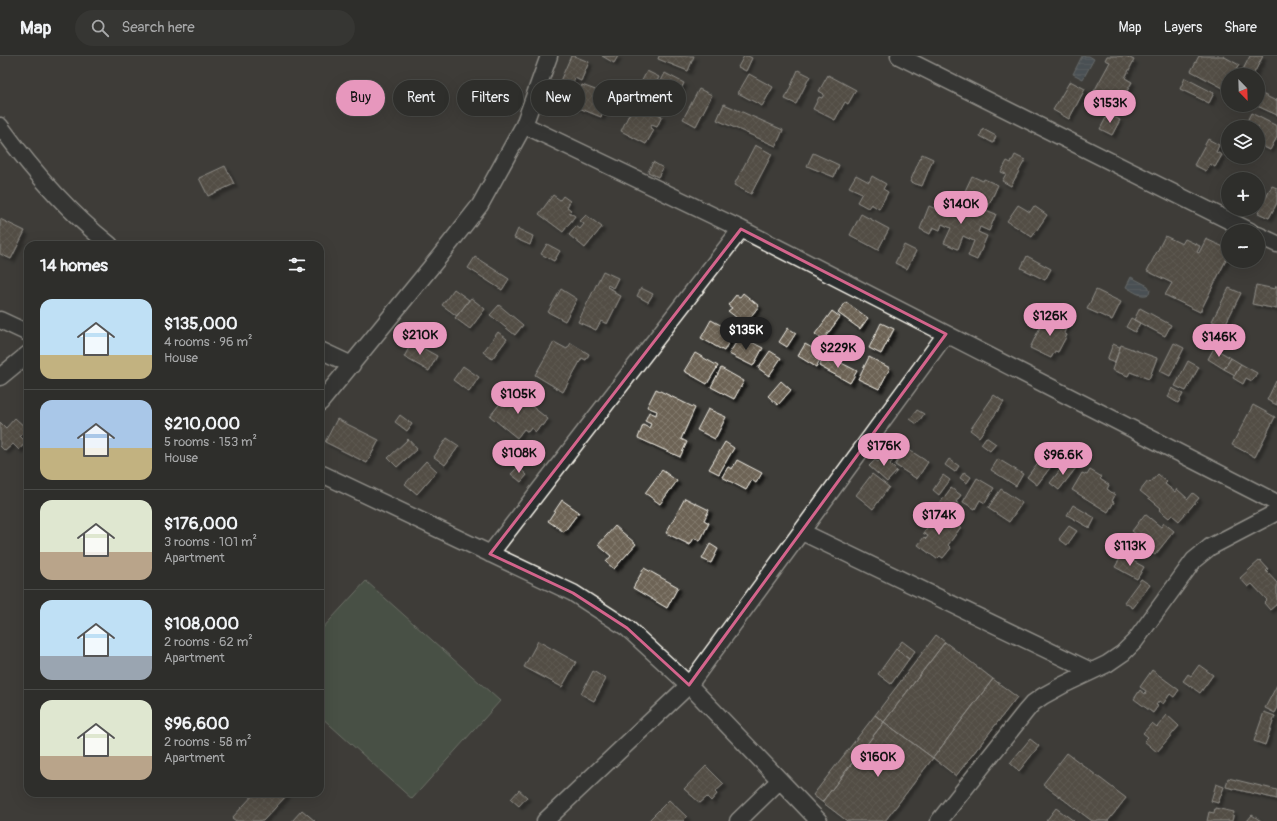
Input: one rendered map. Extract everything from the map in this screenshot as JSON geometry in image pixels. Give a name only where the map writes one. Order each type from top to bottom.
[{"type":"street","points":[[324,398],[480,205],[524,126],[549,56]]},
{"type":"street","points":[[899,56],[1236,224]]},
{"type":"street","points":[[0,126],[48,188],[105,241]]},
{"type":"street","points":[[524,126],[741,228],[1277,503]]},
{"type":"street","points":[[490,554],[741,228]]},
{"type":"street","points":[[1265,238],[1277,244]]},
{"type":"street","points":[[0,320],[24,332]]},
{"type":"street","points":[[550,820],[689,685],[946,334]]},
{"type":"street","points":[[324,352],[352,365]]},
{"type":"street","points":[[0,377],[24,357]]},
{"type":"street","points":[[324,475],[573,593],[627,628],[689,685],[819,821]]},
{"type":"street","points":[[939,821],[1026,711],[1034,703],[1063,685],[1112,661],[1123,653],[1135,640],[1194,560],[1210,547],[1277,512]]},
{"type":"street","points":[[802,532],[1091,672]]},
{"type":"street","points":[[738,821],[780,780]]},
{"type":"highlighted area","points":[[741,229],[946,334],[689,685],[627,628],[573,593],[490,554]]},
{"type":"green space","points":[[366,581],[500,701],[412,799],[324,720],[324,627]]},
{"type":"water","points":[[1082,56],[1089,56],[1094,59],[1083,79],[1073,74]]},
{"type":"water","points":[[1131,277],[1148,286],[1150,290],[1149,294],[1140,295],[1126,287]]},
{"type":"building","points":[[571,56],[589,62],[581,80],[575,78],[574,80],[560,80]]},
{"type":"building","points":[[602,56],[618,56],[614,63]]},
{"type":"building","points":[[659,56],[694,56],[688,71],[658,59]]},
{"type":"building","points":[[744,56],[752,58],[746,71],[738,67]]},
{"type":"building","points":[[1107,56],[1126,56],[1134,60],[1125,78],[1132,82],[1123,98],[1115,94],[1110,105],[1092,95],[1110,62],[1105,60]]},
{"type":"building","points":[[1199,56],[1223,56],[1239,65],[1237,68],[1221,68],[1221,87],[1191,71]]},
{"type":"building","points":[[1250,56],[1263,56],[1257,68],[1244,68]]},
{"type":"building","points":[[798,70],[810,76],[796,104],[785,99]]},
{"type":"building","points":[[647,71],[659,77],[658,80],[642,80]]},
{"type":"building","points":[[665,73],[678,80],[662,80]]},
{"type":"building","points":[[749,74],[773,87],[762,106],[738,93]]},
{"type":"building","points":[[828,75],[856,90],[848,104],[845,102],[835,120],[813,109],[819,97],[822,98],[824,94],[819,91]]},
{"type":"building","points":[[1185,78],[1214,93],[1209,103],[1180,89]]},
{"type":"building","points":[[1070,81],[1085,89],[1069,119],[1053,110]]},
{"type":"building","points":[[585,86],[593,89],[593,114],[585,110]]},
{"type":"building","points":[[699,89],[712,95],[696,126],[683,119],[686,116]]},
{"type":"building","points":[[1265,96],[1276,101],[1277,99],[1277,115],[1265,110]]},
{"type":"building","points":[[724,104],[783,130],[776,146],[717,120]]},
{"type":"building","points":[[1251,113],[1265,120],[1248,120]]},
{"type":"building","points":[[1108,114],[1120,120],[1112,135],[1100,129]]},
{"type":"building","points":[[628,116],[662,116],[657,127],[652,125],[650,128],[654,130],[646,144],[621,131]]},
{"type":"building","points":[[1265,120],[1277,126],[1277,137],[1270,150],[1265,148]]},
{"type":"building","points":[[983,129],[996,136],[993,143],[980,136]]},
{"type":"building","points":[[1208,139],[1219,145],[1216,152],[1221,154],[1221,157],[1215,167],[1210,164],[1206,171],[1194,165]]},
{"type":"building","points":[[755,145],[772,154],[751,194],[734,185]]},
{"type":"building","points":[[813,153],[839,165],[834,177],[807,166]]},
{"type":"building","points":[[922,154],[933,159],[922,186],[910,182]]},
{"type":"building","points":[[1015,155],[1025,160],[1011,186],[1002,181],[1006,174],[1001,172],[1007,161],[1011,163]]},
{"type":"building","points":[[653,162],[663,168],[658,177],[648,172]]},
{"type":"building","points":[[225,166],[234,184],[208,196],[199,178]]},
{"type":"building","points":[[856,175],[869,182],[872,176],[886,184],[883,189],[888,192],[879,209],[871,204],[868,208],[857,202],[862,193],[849,187]]},
{"type":"building","points":[[972,176],[998,185],[988,207],[974,200],[976,196],[965,191]]},
{"type":"building","points":[[1272,186],[1277,188],[1277,203],[1269,218],[1265,216],[1265,200]]},
{"type":"building","points":[[553,195],[560,200],[563,196],[570,201],[567,207],[571,210],[569,212],[575,216],[563,232],[539,214]]},
{"type":"building","points":[[960,200],[996,214],[989,231],[980,227],[978,232],[987,236],[977,260],[968,256],[974,241],[963,236],[958,249],[944,243],[951,228],[942,224],[940,230],[933,227],[930,234],[920,229],[929,206],[953,216]]},
{"type":"building","points":[[1018,205],[1030,212],[1034,206],[1047,215],[1032,237],[1007,221]]},
{"type":"building","points":[[861,214],[889,229],[878,250],[850,235]]},
{"type":"building","points":[[586,215],[602,227],[585,248],[569,235],[576,226],[580,229],[584,224],[580,221]]},
{"type":"building","points":[[0,219],[25,231],[11,259],[0,254]]},
{"type":"building","points":[[518,229],[533,236],[530,245],[514,238]]},
{"type":"building","points":[[1165,236],[1182,244],[1185,239],[1200,246],[1197,252],[1199,253],[1206,239],[1221,246],[1222,268],[1200,312],[1165,295],[1172,283],[1147,271]]},
{"type":"building","points":[[547,244],[560,251],[554,261],[541,254]]},
{"type":"building","points":[[904,245],[916,251],[907,269],[895,263]]},
{"type":"building","points":[[1027,256],[1051,269],[1045,280],[1021,268]]},
{"type":"building","points":[[475,257],[509,279],[502,290],[468,268]]},
{"type":"building","points":[[603,271],[618,278],[613,288],[608,285],[607,287],[615,291],[614,293],[621,296],[607,324],[601,321],[596,330],[578,322]]},
{"type":"building","points":[[1256,285],[1275,289],[1277,286],[1277,309],[1252,304]]},
{"type":"building","points":[[641,288],[653,294],[648,302],[637,296]]},
{"type":"building","points":[[1229,288],[1241,293],[1224,327],[1212,321]]},
{"type":"building","points":[[454,289],[469,300],[457,316],[442,305]]},
{"type":"building","points":[[561,289],[577,299],[565,321],[548,312]]},
{"type":"building","points":[[1096,290],[1121,302],[1112,320],[1087,309]]},
{"type":"building","points":[[743,293],[759,306],[745,324],[728,311],[732,308],[728,305],[736,295],[740,297]]},
{"type":"building","points":[[471,298],[485,309],[470,329],[455,318]]},
{"type":"building","points":[[846,302],[868,318],[860,329],[838,313]]},
{"type":"building","points":[[499,305],[523,325],[515,335],[490,315]]},
{"type":"building","points":[[1140,308],[1171,325],[1165,336],[1134,320]]},
{"type":"building","points":[[832,311],[840,317],[823,340],[815,334]]},
{"type":"building","points":[[1046,315],[1067,326],[1064,333],[1067,335],[1058,352],[1055,351],[1051,358],[1030,348]]},
{"type":"building","points":[[1131,318],[1140,323],[1135,332],[1126,327]]},
{"type":"building","points":[[711,320],[734,332],[724,351],[701,338]]},
{"type":"building","points":[[881,323],[894,329],[881,354],[869,348]]},
{"type":"building","points":[[788,328],[796,333],[787,347],[779,342]]},
{"type":"building","points":[[498,332],[507,339],[492,359],[483,352]]},
{"type":"building","points":[[740,336],[763,348],[753,366],[729,354]]},
{"type":"building","points":[[412,342],[437,356],[429,371],[404,357]]},
{"type":"building","points":[[554,342],[567,349],[571,343],[589,354],[586,360],[582,358],[563,392],[535,375]]},
{"type":"building","points":[[1174,343],[1184,348],[1170,376],[1160,371]]},
{"type":"building","points":[[805,344],[823,354],[816,367],[798,356]]},
{"type":"building","points":[[1113,344],[1120,347],[1115,363],[1107,360]]},
{"type":"building","points":[[1121,345],[1157,358],[1149,379],[1130,372],[1128,376],[1112,370]]},
{"type":"building","points":[[1214,348],[1231,358],[1224,369],[1208,359]]},
{"type":"building","points":[[770,351],[781,358],[769,376],[758,368]]},
{"type":"building","points":[[695,353],[718,366],[707,384],[684,371]]},
{"type":"building","points":[[826,355],[857,371],[850,383],[819,366]]},
{"type":"building","points":[[869,357],[890,368],[879,389],[858,379]]},
{"type":"building","points":[[1231,358],[1241,364],[1235,375],[1224,369]]},
{"type":"building","points":[[1188,361],[1199,367],[1186,391],[1175,386]]},
{"type":"building","points":[[1241,364],[1257,373],[1252,381],[1246,378],[1243,384],[1233,378]]},
{"type":"building","points":[[463,366],[479,377],[469,392],[453,380]]},
{"type":"building","points":[[721,368],[744,381],[734,399],[711,387]]},
{"type":"building","points":[[781,381],[791,390],[778,405],[768,396]]},
{"type":"building","points":[[1276,381],[1277,382],[1277,405],[1267,400]]},
{"type":"building","points":[[1172,388],[1183,394],[1178,403],[1168,397]]},
{"type":"building","points":[[656,389],[695,408],[681,439],[687,442],[680,457],[638,438],[643,425],[649,428],[651,424],[645,421],[649,412],[656,415],[657,411],[647,407]]},
{"type":"building","points":[[511,390],[548,419],[536,432],[531,428],[528,432],[524,429],[517,438],[490,416]]},
{"type":"building","points":[[994,395],[1004,402],[979,437],[970,430]]},
{"type":"building","points":[[1253,405],[1275,417],[1255,457],[1232,445]]},
{"type":"building","points":[[708,409],[726,417],[715,439],[697,430]]},
{"type":"building","points":[[917,410],[924,414],[917,424],[910,419]]},
{"type":"building","points":[[400,415],[412,424],[407,431],[395,422]]},
{"type":"building","points":[[15,418],[24,426],[24,432],[20,436],[24,440],[24,444],[19,450],[13,444],[5,451],[0,446],[0,422],[6,428]]},
{"type":"building","points":[[337,419],[379,440],[367,463],[325,442]]},
{"type":"building","points":[[986,437],[996,444],[990,451],[981,444]]},
{"type":"building","points":[[447,438],[459,446],[445,465],[434,457]]},
{"type":"building","points":[[408,439],[417,449],[397,467],[388,458]]},
{"type":"building","points":[[725,442],[734,448],[719,474],[709,469]]},
{"type":"building","points":[[906,448],[928,462],[917,479],[895,465]]},
{"type":"building","points":[[1049,448],[1059,456],[1037,485],[1027,477]]},
{"type":"building","points":[[886,453],[894,459],[890,464],[897,471],[887,482],[869,466],[875,460],[878,462]]},
{"type":"building","points":[[949,459],[959,466],[955,472],[945,465]]},
{"type":"building","points":[[998,459],[1023,474],[1016,486],[991,470]]},
{"type":"building","points":[[737,460],[762,473],[756,483],[752,480],[746,490],[722,477],[728,467],[732,469]]},
{"type":"building","points":[[426,461],[437,471],[417,494],[405,484]]},
{"type":"building","points":[[1067,461],[1076,468],[1059,490],[1050,483]]},
{"type":"building","points":[[518,467],[527,475],[521,482],[511,474]]},
{"type":"building","points":[[662,470],[677,481],[660,504],[645,493]]},
{"type":"building","points":[[1090,470],[1102,477],[1100,479],[1109,485],[1107,489],[1115,495],[1112,501],[1114,502],[1108,512],[1072,490],[1082,473],[1087,475]]},
{"type":"building","points":[[964,472],[971,477],[967,483],[960,478]]},
{"type":"building","points":[[872,474],[889,487],[873,509],[856,495]]},
{"type":"building","points":[[1158,474],[1167,482],[1165,484],[1175,492],[1177,489],[1188,499],[1193,493],[1199,498],[1179,521],[1172,515],[1169,518],[1159,510],[1161,508],[1140,491],[1148,481],[1150,483]]},
{"type":"building","points":[[943,475],[950,480],[939,495],[933,490]]},
{"type":"building","points":[[977,478],[994,488],[985,503],[980,500],[975,509],[963,502]]},
{"type":"building","points":[[951,488],[961,495],[956,502],[959,504],[951,516],[937,507]]},
{"type":"building","points":[[1001,489],[1022,503],[1009,522],[988,508]]},
{"type":"building","points":[[685,498],[709,510],[704,520],[709,523],[700,541],[694,538],[690,545],[666,533]]},
{"type":"building","points":[[562,500],[579,512],[564,532],[548,521]]},
{"type":"building","points":[[1073,505],[1095,518],[1090,528],[1067,515]]},
{"type":"building","points":[[939,511],[961,527],[948,545],[951,548],[943,558],[940,556],[937,559],[918,545],[924,537],[926,539],[928,536],[923,533],[930,524],[933,526],[935,523],[932,521]]},
{"type":"building","points":[[1145,514],[1161,527],[1164,523],[1174,531],[1155,555],[1142,545],[1145,541],[1132,531]]},
{"type":"building","points":[[615,526],[636,544],[614,569],[606,562],[611,556],[598,545]]},
{"type":"building","points":[[1069,526],[1077,531],[1067,545],[1059,539]]},
{"type":"building","points":[[710,544],[718,549],[711,563],[702,559]]},
{"type":"building","points":[[1122,555],[1144,567],[1137,579],[1115,567]]},
{"type":"building","points":[[1260,560],[1268,569],[1266,571],[1277,583],[1277,604],[1270,610],[1264,603],[1267,600],[1252,584],[1248,587],[1240,578]]},
{"type":"building","points":[[644,568],[678,587],[667,608],[633,588]]},
{"type":"building","points":[[1141,579],[1150,585],[1133,608],[1124,602]]},
{"type":"building","points":[[936,635],[945,642],[884,722],[875,715]]},
{"type":"building","points":[[538,641],[576,662],[562,687],[524,667]]},
{"type":"building","points":[[902,641],[915,651],[909,659],[896,649]]},
{"type":"building","points":[[945,642],[993,679],[933,758],[884,722]]},
{"type":"building","points":[[896,649],[909,659],[891,684],[878,674]]},
{"type":"building","points":[[1199,665],[1213,675],[1200,693],[1183,681],[1188,674],[1191,676]]},
{"type":"building","points":[[1152,670],[1179,690],[1174,697],[1170,694],[1163,704],[1159,701],[1156,705],[1158,706],[1153,713],[1134,699],[1140,690],[1145,694],[1146,691],[1140,687]]},
{"type":"building","points":[[593,671],[606,679],[594,701],[581,694]]},
{"type":"building","points":[[993,679],[1017,697],[956,776],[933,758]]},
{"type":"building","points":[[1277,685],[1277,709],[1275,713],[1265,708]]},
{"type":"building","points":[[1264,712],[1275,716],[1265,745],[1254,741]]},
{"type":"building","points":[[875,715],[884,722],[822,802],[813,795]]},
{"type":"building","points":[[1167,715],[1179,726],[1157,752],[1144,741],[1148,737],[1143,733],[1152,723],[1157,727]]},
{"type":"building","points":[[884,722],[933,758],[885,821],[847,821],[822,802]]},
{"type":"building","points":[[1030,739],[1039,746],[1019,771],[1010,763]]},
{"type":"building","points":[[1067,753],[1126,798],[1108,821],[1092,821],[1043,784]]},
{"type":"building","points":[[706,766],[724,784],[715,792],[717,794],[711,801],[707,797],[700,803],[684,789]]},
{"type":"building","points":[[1228,778],[1277,790],[1277,799],[1226,787]]},
{"type":"building","points":[[1216,784],[1224,787],[1218,803],[1211,801]]},
{"type":"building","points":[[519,790],[527,797],[519,806],[511,799]]},
{"type":"building","points":[[251,797],[285,797],[263,821],[236,821],[232,818]]},
{"type":"building","points":[[669,800],[687,817],[683,821],[648,821]]},
{"type":"building","points":[[1056,808],[1074,821],[1046,821]]},
{"type":"building","points":[[1215,808],[1234,812],[1232,821],[1207,821],[1209,812],[1214,813]]},
{"type":"building","points":[[302,810],[315,821],[292,821]]},
{"type":"building","points":[[1252,815],[1261,821],[1247,821]]}]
